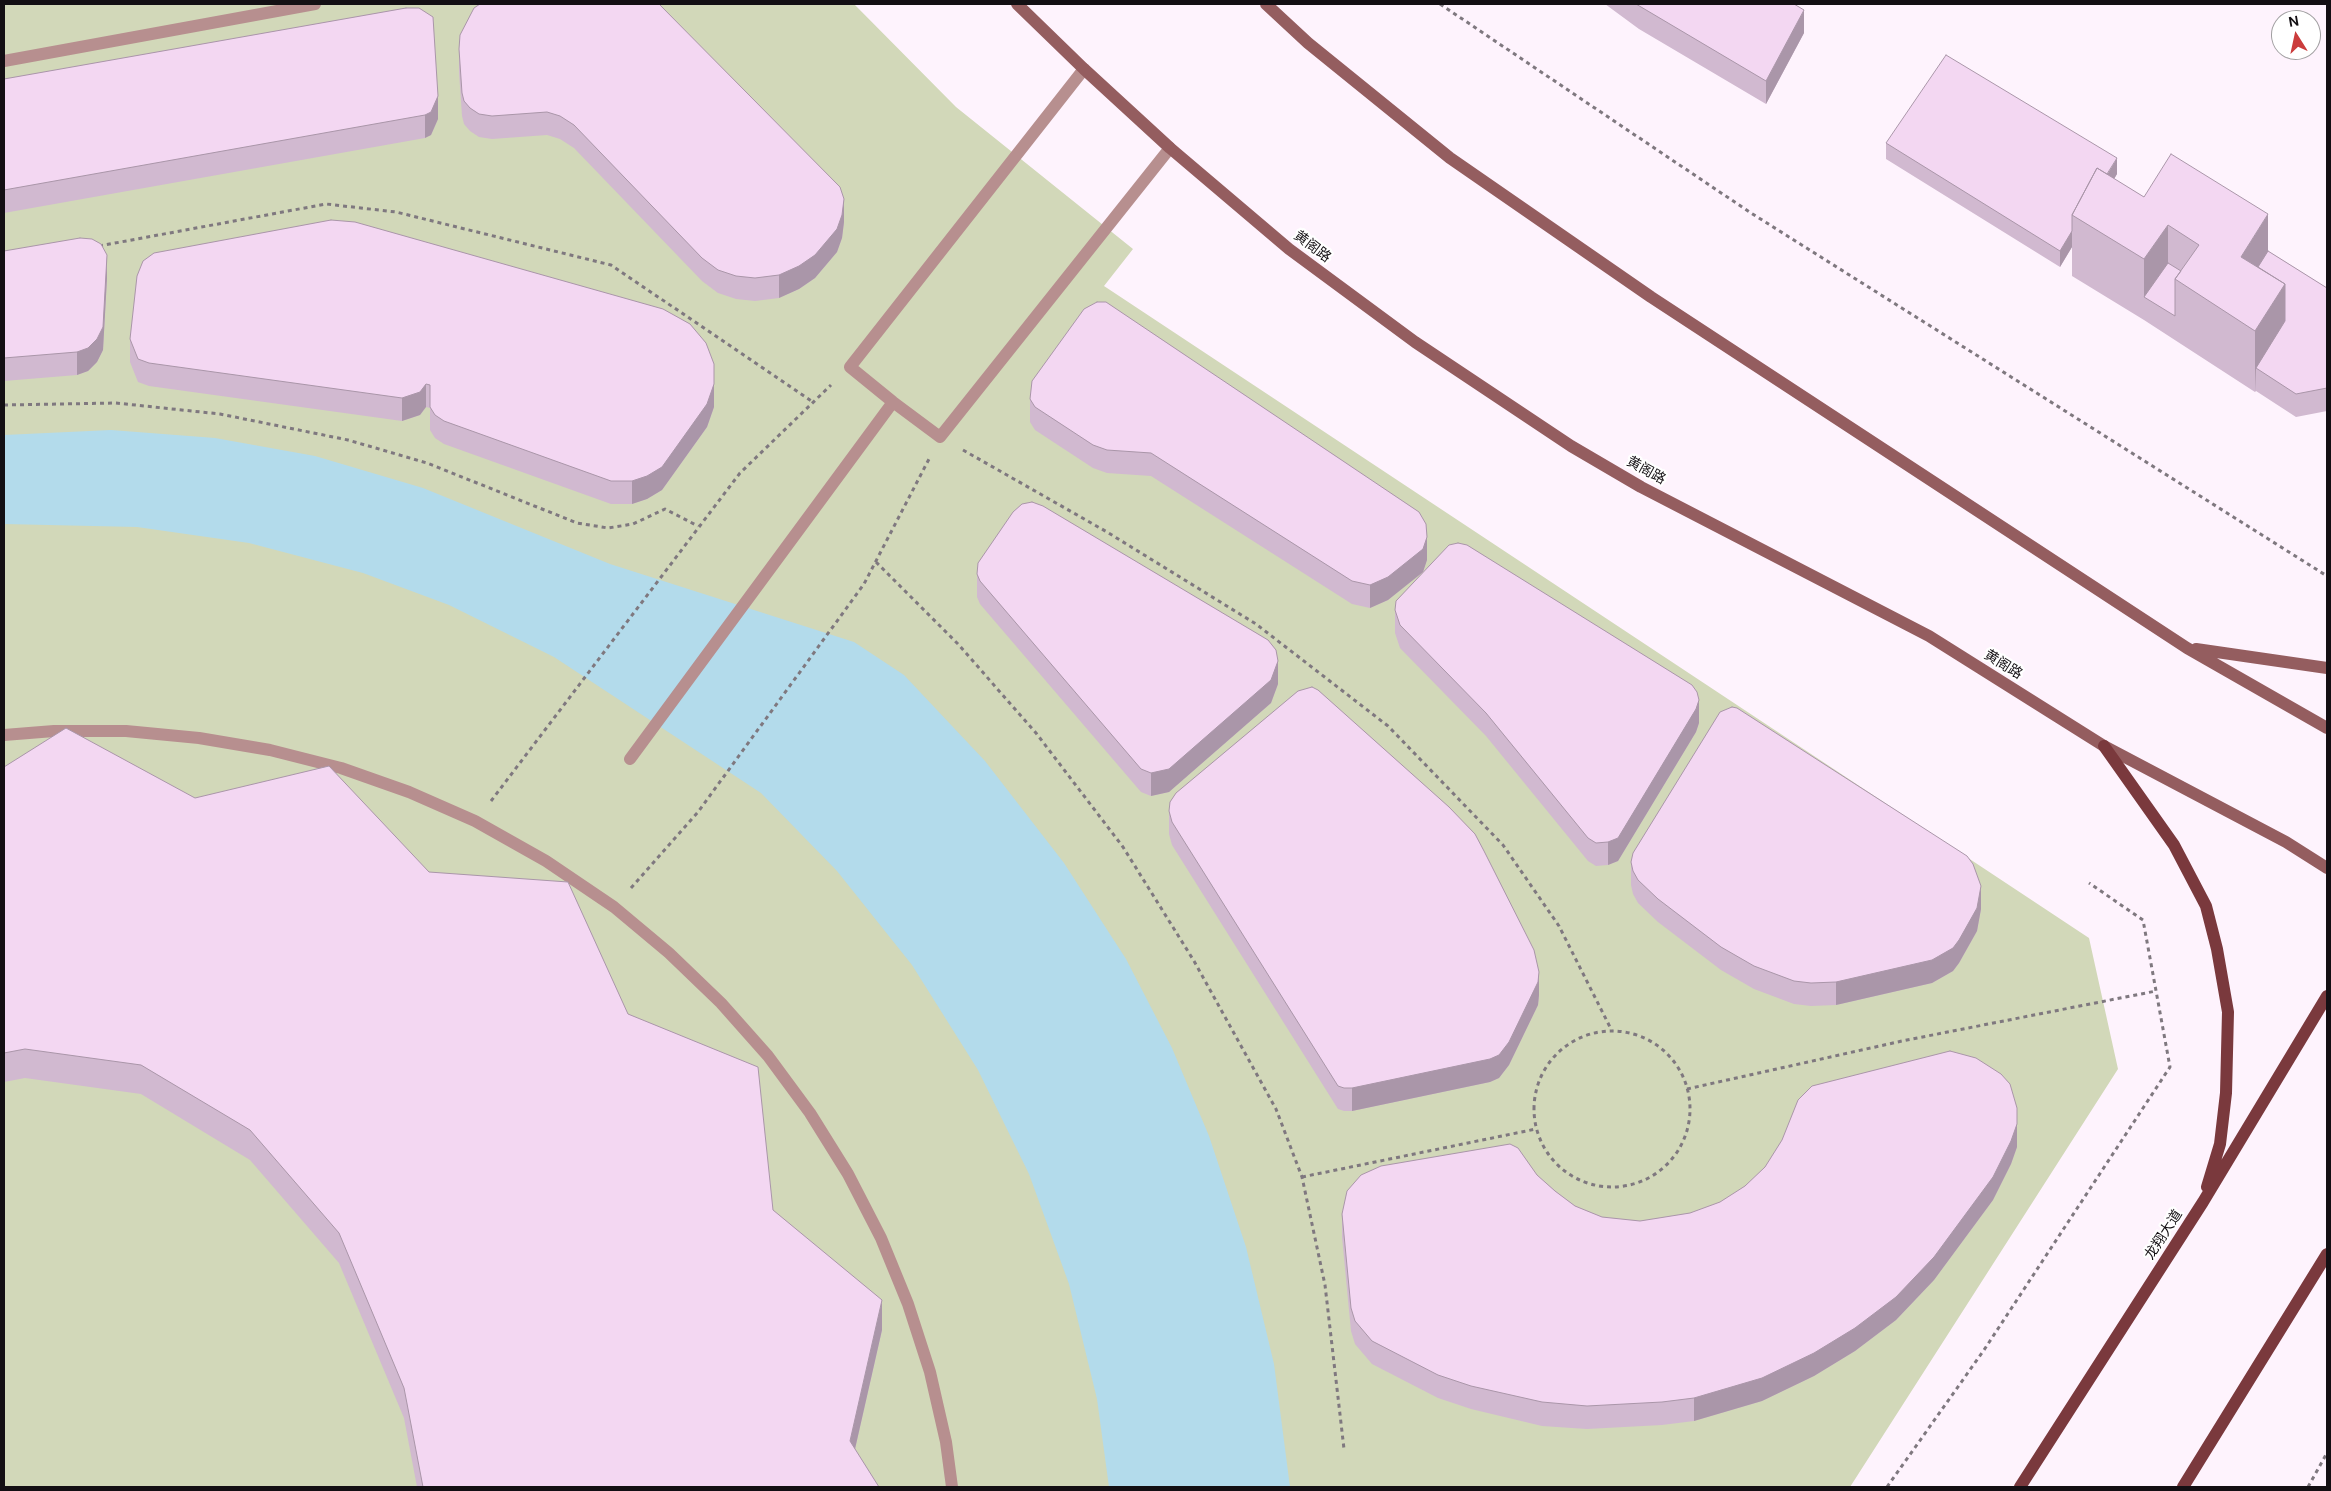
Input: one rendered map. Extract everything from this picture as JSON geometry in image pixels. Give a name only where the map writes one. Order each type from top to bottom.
[{"type":"main road","name":"黄阁路","points":[[1017,4],[1170,148],[1289,249],[1416,342],[1571,446],[1641,487],[1929,636],[2104,746],[2286,842],[2327,868]]},
{"type":"main road","points":[[1266,4],[1308,43],[1450,158],[1651,297],[2187,648],[2327,728]]},
{"type":"main road","points":[[2187,648],[2327,668]]},
{"type":"main road","points":[[2104,746],[2174,845],[2206,906],[2217,949],[2228,1012],[2226,1093],[2220,1144],[2203,1202]]},
{"type":"main road","name":"龙翔大道","points":[[2020,1487],[2203,1202],[2327,996]]},
{"type":"main road","points":[[2183,1487],[2327,1254]]},
{"type":"lane","points":[[4,61],[315,4]]},
{"type":"lane","points":[[1084,69],[850,366],[893,402],[940,437],[1170,148]]},
{"type":"lane","points":[[630,760],[893,402]]},
{"type":"lane","points":[[4,735],[54,731],[126,731],[199,738],[270,750],[341,768],[409,792],[475,821],[546,861],[614,907],[669,953],[714,996],[768,1056],[810,1113],[848,1174],[881,1238],[908,1304],[930,1372],[946,1442],[952,1487]]},
{"type":"path","points":[[1440,4],[1751,213],[2327,576]]},
{"type":"path","points":[[92,247],[326,204],[396,212],[611,265],[813,402]]},
{"type":"path","points":[[475,821],[563,708],[698,526],[740,473],[850,366]]},
{"type":"path","points":[[4,405],[116,402],[220,414],[348,440],[427,463],[577,523],[608,528],[633,524],[665,509],[698,526]]},
{"type":"path","points":[[614,907],[698,812],[864,584],[940,437],[1107,532],[1256,624],[1388,726],[1504,845],[1559,926],[1612,1032]]},
{"type":"path","points":[[876,562],[958,644],[1036,733],[1123,847],[1194,961],[1276,1109],[1302,1177],[1325,1285],[1344,1449]]},
{"type":"path","points":[[1887,1487],[1984,1350],[2170,1067],[2143,920],[2089,883]]},
{"type":"path","points":[[1687,1089],[1902,1041],[2156,991]]},
{"type":"path","points":[[1612,1032],[1632,1034],[1651,1042],[1667,1054],[1679,1071],[1687,1089],[1690,1109],[1687,1130],[1679,1148],[1667,1164],[1650,1177],[1632,1185],[1611,1187],[1591,1185],[1572,1177],[1556,1164],[1544,1148],[1536,1129],[1534,1109],[1536,1089],[1544,1070],[1556,1054],[1573,1042],[1592,1034],[1612,1032]]},
{"type":"path","points":[[1302,1177],[1536,1129]]},
{"type":"path","points":[[2308,1487],[2327,1453]]},
{"type":"green space","points":[[4,4],[854,4],[956,107],[1133,249],[1104,286],[2089,938],[2118,1069],[1850,1487],[4,1487]]},
{"type":"water","points":[[111,430],[215,438],[315,456],[423,488],[610,564],[854,642],[904,675],[985,761],[1064,863],[1126,959],[1172,1048],[1209,1136],[1246,1247],[1274,1364],[1290,1487],[1109,1487],[1097,1399],[1069,1284],[1029,1174],[978,1070],[912,965],[837,871],[761,793],[554,657],[449,605],[363,573],[249,543],[137,527],[4,524],[4,435]]},
{"type":"building","points":[[480,4],[659,4],[840,187],[844,199],[842,215],[837,229],[815,255],[799,266],[779,275],[755,278],[736,276],[718,270],[702,258],[574,125],[560,116],[547,112],[492,116],[479,114],[470,108],[464,101],[462,93],[460,35],[474,8]]},
{"type":"building","points":[[1636,4],[1794,4],[1804,10],[1766,81]]},
{"type":"building","points":[[406,8],[419,8],[433,17],[438,96],[431,112],[425,115],[4,190],[4,79]]},
{"type":"building","points":[[1946,55],[2117,158],[2107,174],[2097,168],[2072,215],[2072,231],[2060,251],[1886,143]]},
{"type":"building","points":[[2171,154],[2268,214],[2241,257],[2285,284],[2255,331],[2175,279],[2199,245],[2168,225],[2144,259],[2072,215],[2097,168],[2144,197]]},
{"type":"building","points":[[331,220],[355,222],[663,309],[690,324],[706,343],[714,364],[714,384],[707,404],[662,467],[647,476],[632,481],[611,481],[444,421],[435,415],[430,407],[430,385],[426,384],[420,392],[402,398],[149,363],[138,359],[130,339],[137,276],[143,261],[154,253]]},
{"type":"building","points":[[80,238],[92,239],[101,244],[107,255],[103,327],[97,339],[88,348],[77,352],[4,358],[4,251]]},
{"type":"building","points":[[2268,251],[2327,288],[2327,388],[2296,394],[2256,368],[2285,321],[2285,284],[2258,267]]},
{"type":"building","points":[[2168,263],[2181,271],[2175,279],[2175,316],[2144,297]]},
{"type":"building","points":[[1097,302],[1106,302],[1419,512],[1426,524],[1427,537],[1423,549],[1388,577],[1370,585],[1352,581],[1151,453],[1107,450],[1093,445],[1035,407],[1030,399],[1032,381],[1084,309]]},
{"type":"building","points":[[1032,502],[1043,506],[1268,640],[1276,650],[1278,661],[1271,680],[1169,769],[1151,773],[1141,769],[980,581],[977,574],[978,563],[1013,512],[1022,504]]},
{"type":"building","points":[[1458,543],[1467,545],[1692,685],[1697,692],[1699,700],[1696,709],[1618,838],[1608,842],[1596,843],[1588,838],[1486,713],[1400,625],[1395,610],[1396,601],[1449,545]]},
{"type":"building","points":[[1312,687],[1318,690],[1449,807],[1475,834],[1484,851],[1534,950],[1539,972],[1538,982],[1509,1042],[1499,1055],[1490,1059],[1352,1088],[1338,1086],[1172,822],[1169,811],[1170,802],[1176,793],[1298,691]]},
{"type":"building","points":[[1732,707],[1737,708],[1967,856],[1973,864],[1981,886],[1977,908],[1953,948],[1932,960],[1836,982],[1811,983],[1794,981],[1754,966],[1721,947],[1658,899],[1638,880],[1631,862],[1633,853],[1720,712]]},
{"type":"building","points":[[66,728],[195,798],[329,766],[429,872],[568,882],[628,1014],[758,1067],[773,1210],[882,1300],[850,1441],[879,1487],[423,1487],[404,1388],[339,1233],[250,1130],[141,1065],[25,1049],[4,1053],[4,767]]},
{"type":"building","points":[[1950,1051],[1976,1058],[2001,1074],[2010,1084],[2017,1108],[2017,1124],[2011,1141],[1993,1177],[1934,1257],[1896,1297],[1855,1328],[1814,1353],[1762,1378],[1694,1398],[1662,1402],[1587,1406],[1542,1402],[1471,1386],[1438,1375],[1372,1341],[1355,1321],[1351,1308],[1342,1214],[1347,1191],[1361,1175],[1381,1166],[1510,1144],[1518,1148],[1537,1175],[1555,1191],[1575,1206],[1602,1217],[1640,1221],[1690,1213],[1720,1202],[1745,1186],[1765,1167],[1782,1140],[1798,1100],[1812,1086]]}]
